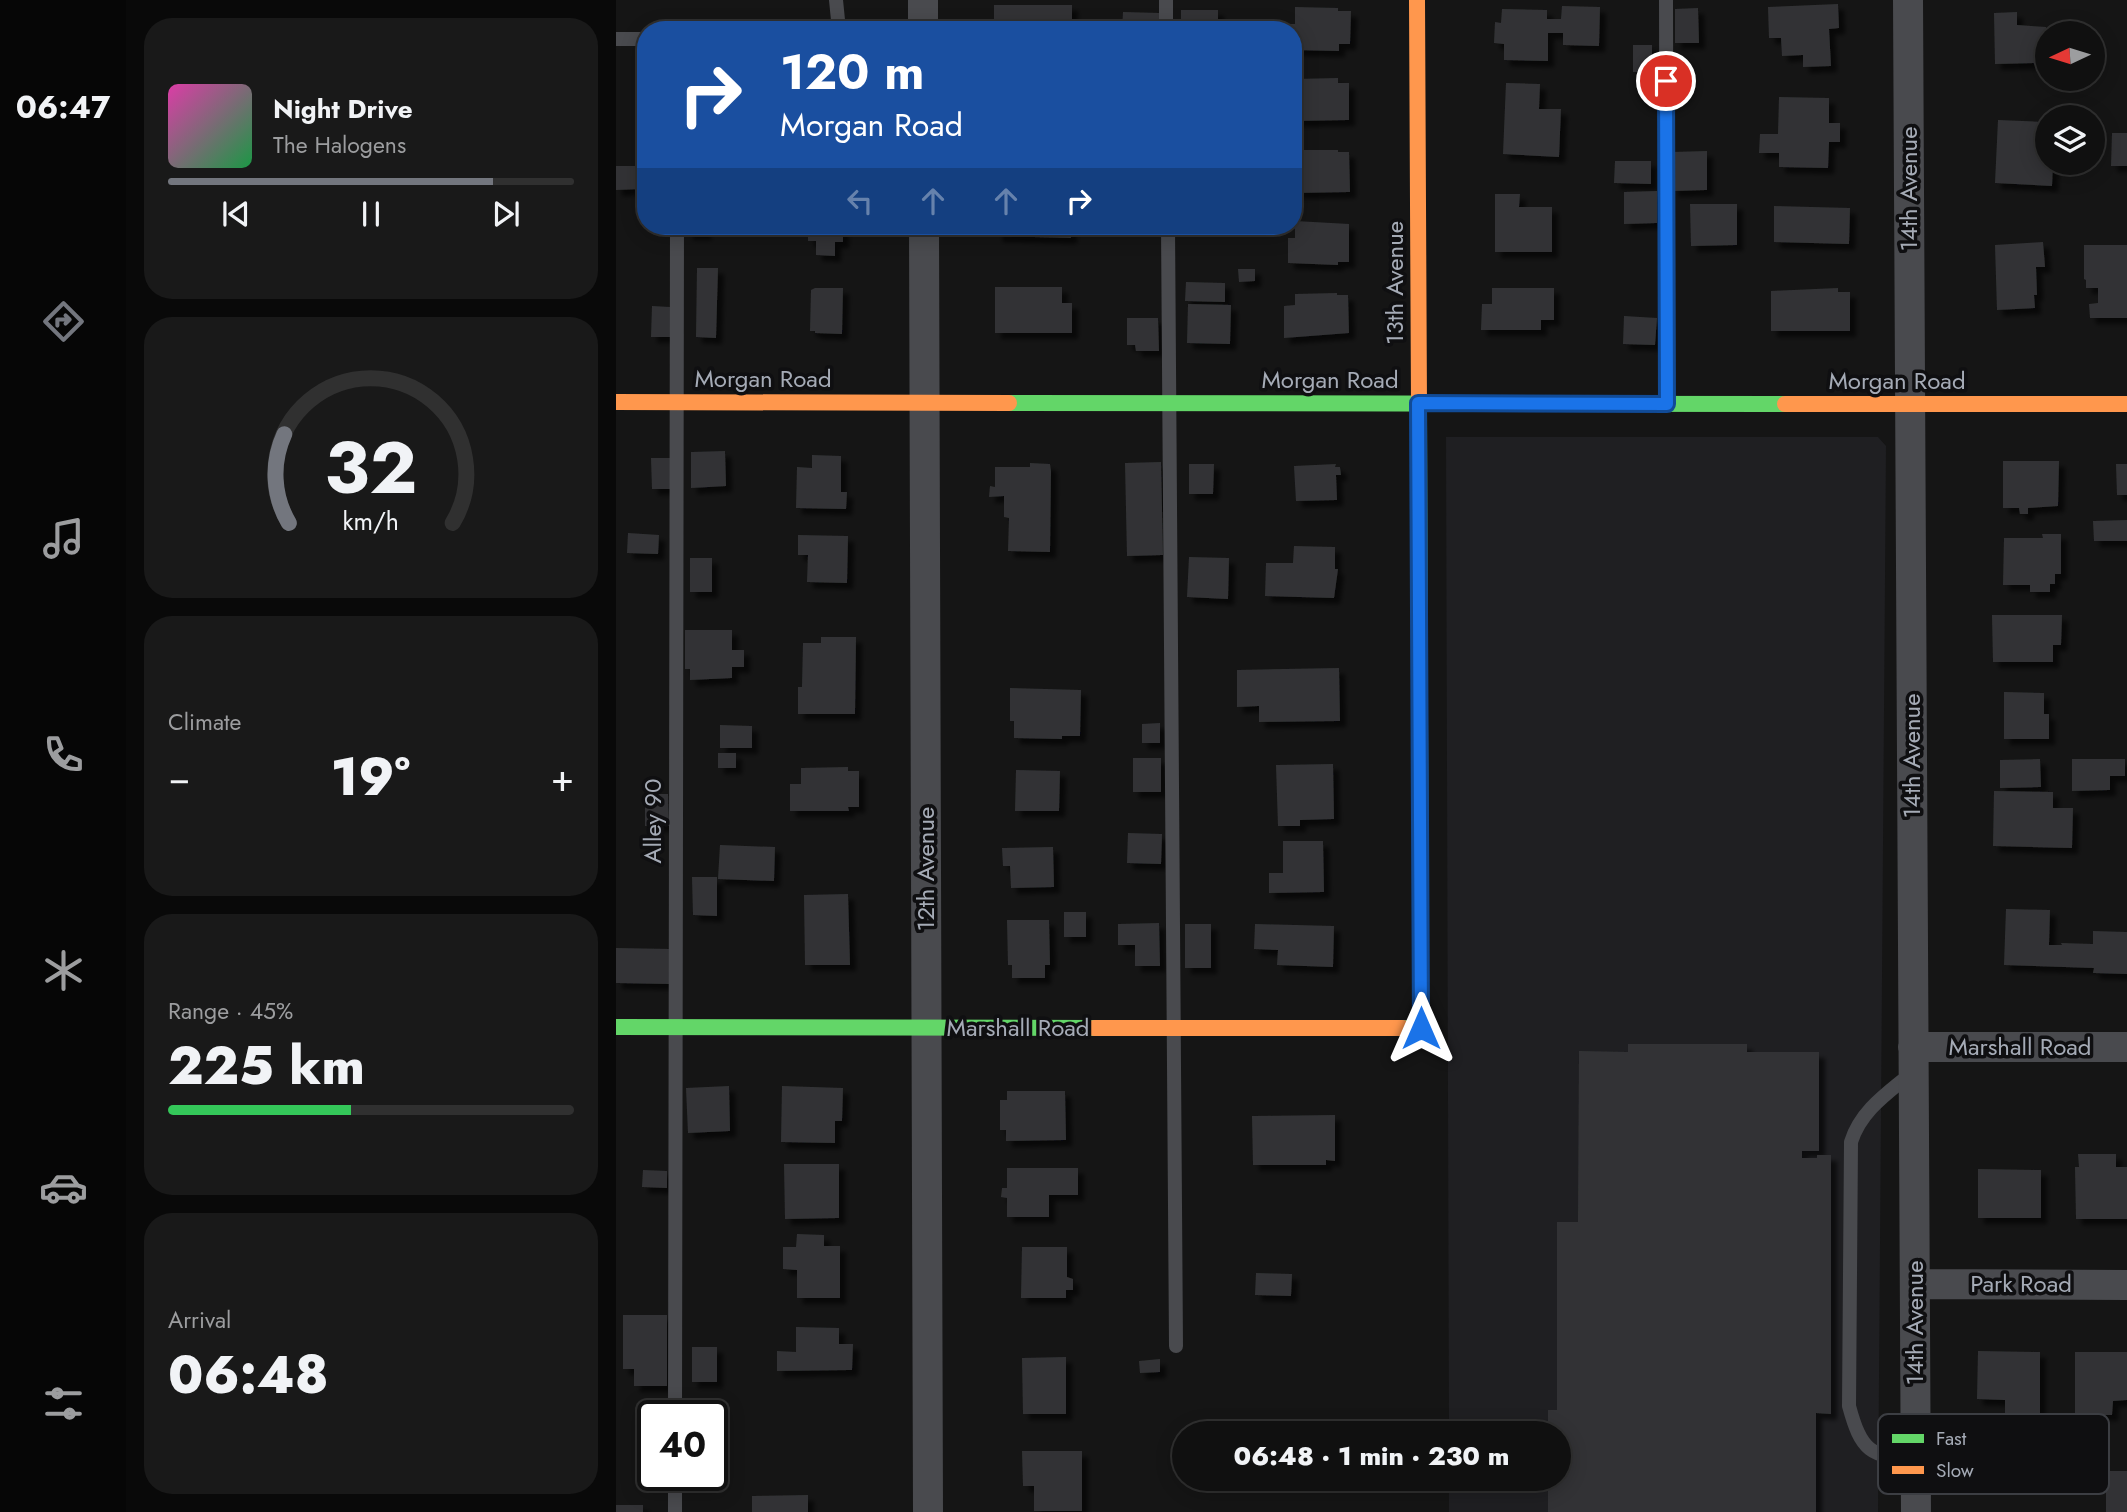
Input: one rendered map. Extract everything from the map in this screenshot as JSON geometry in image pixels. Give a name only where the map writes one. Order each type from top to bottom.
[{"type":"street","points":[[923,0],[923,21]]},
{"type":"street","name":"13th Avenue","points":[[1417,0],[1421,1028]]},
{"type":"street","name":"14th Avenue","points":[[1908,0],[1916,1414]]},
{"type":"street","name":"12th Avenue","points":[[924,235],[928,1512]]},
{"type":"street","name":"Morgan Road","points":[[616,402],[2127,404]]},
{"type":"street","name":"Marshall Road","points":[[616,1027],[1421,1028]]},
{"type":"street","name":"Marshall Road","points":[[1914,1059],[2127,1047]]},
{"type":"street","name":"Park Road","points":[[1915,1284],[2127,1285]]},
{"type":"street","name":"14th Avenue","points":[[1916,1494],[1916,1512]]},
{"type":"lane","points":[[836,0],[838,21]]},
{"type":"lane","points":[[1166,0],[1166,21]]},
{"type":"lane","points":[[1666,0],[1667,404]]},
{"type":"lane","points":[[616,39],[637,39]]},
{"type":"lane","name":"Alley 90","points":[[675,1400],[677,235]]},
{"type":"lane","points":[[1168,235],[1175,1346]]},
{"type":"lane","points":[[1878,1455],[1864,1444],[1849,1406],[1851,1142],[1863,1115],[1914,1059]]},
{"type":"lane","points":[[675,1491],[675,1512]]},
{"type":"shaded area","points":[[1446,437],[1878,437],[1886,446],[1878,1512],[1449,1512],[1449,1491],[1571,1491],[1571,1421],[1449,1421]]},
{"type":"building","points":[[1838,4],[1839,28],[1829,29],[1831,66],[1803,67],[1803,55],[1782,56],[1781,38],[1769,38],[1768,7]]},
{"type":"building","points":[[994,5],[1072,5],[1072,21],[994,21]]},
{"type":"building","points":[[1562,6],[1600,7],[1599,46],[1563,45],[1563,33],[1548,33],[1548,61],[1504,60],[1504,44],[1494,43],[1495,22],[1501,23],[1502,9],[1547,10],[1547,19],[1561,19]]},
{"type":"building","points":[[1295,7],[1351,11],[1350,44],[1339,44],[1339,51],[1302,50],[1302,21],[1295,21]]},
{"type":"building","points":[[1698,8],[1699,43],[1675,43],[1675,9]]},
{"type":"building","points":[[1181,10],[1218,10],[1218,21],[1181,21]]},
{"type":"building","points":[[1123,12],[1160,13],[1160,21],[1122,21]]},
{"type":"building","points":[[2017,12],[2017,25],[2035,26],[2035,63],[1995,64],[1994,13]]},
{"type":"building","points":[[1633,45],[1652,45],[1652,72],[1633,72]]},
{"type":"building","points":[[1338,78],[1338,83],[1349,83],[1349,120],[1302,121],[1302,79]]},
{"type":"building","points":[[1506,83],[1540,84],[1539,109],[1561,109],[1559,157],[1503,154]]},
{"type":"building","points":[[1779,97],[1829,98],[1829,123],[1840,123],[1840,142],[1829,142],[1828,168],[1779,167],[1779,153],[1759,153],[1760,134],[1778,134]]},
{"type":"building","points":[[1998,120],[2035,122],[2035,175],[2052,175],[2052,186],[1995,183]]},
{"type":"building","points":[[2112,133],[2127,133],[2127,166],[2111,166]]},
{"type":"building","points":[[1302,150],[1349,152],[1350,192],[1302,193]]},
{"type":"building","points":[[1707,151],[1707,190],[1672,191],[1672,152]]},
{"type":"building","points":[[1615,161],[1651,161],[1651,184],[1614,183]]},
{"type":"building","points":[[616,166],[637,166],[637,189],[616,190]]},
{"type":"building","points":[[1657,191],[1657,223],[1624,224],[1624,192]]},
{"type":"building","points":[[1495,194],[1520,194],[1519,207],[1552,207],[1552,252],[1495,252]]},
{"type":"building","points":[[1690,204],[1737,204],[1737,245],[1691,246]]},
{"type":"building","points":[[1774,206],[1850,208],[1849,244],[1774,242]]},
{"type":"building","points":[[1302,221],[1349,224],[1349,262],[1338,262],[1338,265],[1288,263],[1288,238],[1295,238],[1295,235],[1302,235]]},
{"type":"building","points":[[808,235],[843,235],[843,242],[835,242],[835,256],[816,255],[816,241],[808,241]]},
{"type":"building","points":[[1071,235],[1071,238],[997,236]]},
{"type":"building","points":[[2043,242],[2045,267],[2036,267],[2035,308],[1997,310],[1995,245]]},
{"type":"building","points":[[2084,245],[2127,245],[2127,318],[2090,318],[2089,304],[2098,303],[2098,288],[2086,288]]},
{"type":"building","points":[[697,268],[718,268],[716,338],[696,337]]},
{"type":"building","points":[[1238,269],[1255,269],[1255,281],[1239,282]]},
{"type":"building","points":[[1186,282],[1225,283],[1225,302],[1185,301]]},
{"type":"building","points":[[995,287],[1062,287],[1062,303],[1072,303],[1072,333],[995,333]]},
{"type":"building","points":[[843,288],[842,334],[810,331],[811,290]]},
{"type":"building","points":[[1492,288],[1554,288],[1554,320],[1541,320],[1541,330],[1481,330],[1482,304],[1492,304]]},
{"type":"building","points":[[1838,288],[1838,292],[1850,292],[1850,331],[1771,331],[1771,291]]},
{"type":"building","points":[[1295,294],[1348,295],[1349,333],[1284,338],[1284,306],[1295,305]]},
{"type":"building","points":[[1188,304],[1231,305],[1230,344],[1187,343]]},
{"type":"building","points":[[652,306],[670,307],[670,337],[651,337]]},
{"type":"building","points":[[1624,316],[1657,318],[1655,345],[1623,344]]},
{"type":"building","points":[[1127,318],[1158,318],[1159,351],[1136,351],[1135,345],[1127,345]]},
{"type":"building","points":[[725,451],[726,486],[691,488],[691,452]]},
{"type":"building","points":[[812,455],[841,456],[841,492],[847,492],[846,509],[796,508],[797,467],[812,468]]},
{"type":"building","points":[[651,458],[670,458],[670,489],[652,489]]},
{"type":"building","points":[[2003,461],[2059,461],[2058,506],[2028,508],[2028,514],[2020,514],[2019,508],[2003,508]]},
{"type":"building","points":[[1161,462],[1163,555],[1127,556],[1125,463]]},
{"type":"building","points":[[1030,463],[1050,464],[1050,552],[1008,551],[1009,518],[1004,517],[1004,496],[989,497],[990,486],[995,487],[995,467],[1030,467]]},
{"type":"building","points":[[1189,464],[1214,464],[1213,494],[1189,494]]},
{"type":"building","points":[[1336,464],[1335,467],[1340,467],[1341,475],[1336,475],[1337,500],[1296,501],[1294,466]]},
{"type":"building","points":[[2116,464],[2127,464],[2127,495],[2117,495]]},
{"type":"building","points":[[2127,520],[2127,541],[2094,541],[2093,521]]},
{"type":"building","points":[[628,533],[659,535],[658,554],[627,553]]},
{"type":"building","points":[[2042,534],[2061,534],[2061,574],[2055,574],[2055,584],[2050,584],[2050,592],[2030,592],[2030,585],[2003,585],[2004,538],[2043,538]]},
{"type":"building","points":[[798,535],[848,536],[847,583],[807,582],[808,555],[798,555]]},
{"type":"building","points":[[1294,546],[1335,547],[1335,569],[1338,569],[1334,598],[1265,596],[1266,563],[1293,563]]},
{"type":"building","points":[[1189,557],[1229,558],[1228,599],[1187,597]]},
{"type":"building","points":[[690,558],[712,558],[712,592],[690,592]]},
{"type":"building","points":[[1992,615],[2062,615],[2061,645],[2053,645],[2053,662],[1993,662]]},
{"type":"building","points":[[685,630],[732,630],[732,650],[744,650],[744,667],[732,667],[732,678],[690,680],[690,669],[685,669]]},
{"type":"building","points":[[821,637],[856,637],[855,714],[798,714],[803,643],[821,643]]},
{"type":"building","points":[[1339,668],[1340,721],[1259,722],[1259,706],[1237,707],[1237,670]]},
{"type":"building","points":[[1010,688],[1081,690],[1080,736],[1062,736],[1062,739],[1014,738],[1014,721],[1010,721]]},
{"type":"building","points":[[2004,692],[2044,693],[2044,714],[2049,714],[2049,739],[2004,739]]},
{"type":"building","points":[[1160,723],[1160,743],[1142,743],[1142,724]]},
{"type":"building","points":[[720,725],[752,726],[752,748],[720,748]]},
{"type":"building","points":[[718,753],[736,753],[736,768],[718,768]]},
{"type":"building","points":[[1133,758],[1161,758],[1161,792],[1133,792]]},
{"type":"building","points":[[2040,759],[2041,787],[2000,788],[2000,760]]},
{"type":"building","points":[[2072,759],[2125,759],[2125,776],[2110,776],[2110,790],[2072,791]]},
{"type":"building","points":[[1333,764],[1334,819],[1300,820],[1300,826],[1278,826],[1276,765]]},
{"type":"building","points":[[848,767],[848,771],[859,771],[859,807],[848,807],[849,811],[790,811],[790,784],[801,784],[801,768]]},
{"type":"building","points":[[1016,770],[1060,771],[1059,811],[1015,811]]},
{"type":"building","points":[[1994,791],[2053,792],[2053,808],[2073,808],[2072,848],[1993,846]]},
{"type":"building","points":[[645,794],[668,794],[669,826],[645,826]]},
{"type":"building","points":[[1128,833],[1162,834],[1161,864],[1127,863]]},
{"type":"building","points":[[1283,841],[1323,841],[1324,892],[1269,893],[1269,873],[1283,873]]},
{"type":"building","points":[[720,845],[775,847],[774,881],[718,879]]},
{"type":"building","points":[[1053,847],[1054,887],[1011,888],[1010,866],[1003,866],[1002,848]]},
{"type":"building","points":[[692,877],[717,877],[717,916],[693,915]]},
{"type":"building","points":[[848,894],[850,965],[805,965],[804,895]]},
{"type":"building","points":[[2006,909],[2050,910],[2049,945],[2093,944],[2093,931],[2127,932],[2127,974],[2093,973],[2094,968],[2004,965]]},
{"type":"building","points":[[1064,912],[1086,912],[1086,937],[1064,937]]},
{"type":"building","points":[[1007,920],[1049,920],[1050,965],[1045,965],[1045,978],[1012,978],[1012,965],[1008,965]]},
{"type":"building","points":[[1159,923],[1160,966],[1135,966],[1135,945],[1118,945],[1118,924]]},
{"type":"building","points":[[1185,924],[1211,924],[1211,968],[1185,968]]},
{"type":"building","points":[[1255,924],[1334,926],[1333,967],[1277,965],[1278,950],[1254,949]]},
{"type":"building","points":[[616,948],[671,949],[670,984],[616,983]]},
{"type":"building","points":[[1628,1044],[1747,1044],[1747,1052],[1819,1052],[1819,1151],[1802,1151],[1802,1158],[1831,1155],[1831,1414],[1816,1413],[1816,1512],[1548,1512],[1548,1491],[1571,1491],[1571,1421],[1548,1421],[1548,1410],[1557,1410],[1557,1222],[1578,1222],[1579,1051],[1628,1052]]},
{"type":"building","points":[[729,1086],[730,1131],[688,1133],[686,1088]]},
{"type":"building","points":[[782,1086],[843,1088],[842,1121],[835,1121],[835,1143],[781,1142]]},
{"type":"building","points":[[1007,1091],[1065,1091],[1066,1140],[1006,1141],[1006,1130],[1000,1130],[1000,1100],[1007,1100]]},
{"type":"building","points":[[1335,1115],[1335,1161],[1326,1160],[1326,1165],[1253,1165],[1252,1116]]},
{"type":"building","points":[[2078,1154],[2116,1154],[2116,1167],[2127,1167],[2127,1219],[2076,1219],[2075,1167],[2079,1167]]},
{"type":"building","points":[[784,1164],[839,1164],[839,1218],[785,1219]]},
{"type":"building","points":[[1007,1168],[1078,1168],[1078,1195],[1049,1195],[1049,1217],[1007,1217],[1007,1198],[1001,1197],[1002,1188],[1007,1188]]},
{"type":"building","points":[[1978,1169],[2041,1170],[2041,1218],[1978,1218]]},
{"type":"building","points":[[643,1170],[667,1171],[667,1188],[642,1187]]},
{"type":"building","points":[[797,1234],[824,1235],[824,1246],[840,1246],[840,1298],[797,1298],[797,1270],[783,1269],[783,1247],[796,1247]]},
{"type":"building","points":[[1022,1247],[1067,1247],[1067,1277],[1073,1279],[1073,1290],[1066,1290],[1066,1298],[1021,1298]]},
{"type":"building","points":[[1256,1273],[1292,1274],[1291,1296],[1255,1295]]},
{"type":"building","points":[[623,1315],[667,1315],[667,1386],[634,1386],[634,1369],[623,1369]]},
{"type":"building","points":[[796,1327],[839,1328],[839,1344],[853,1344],[852,1370],[777,1371],[777,1351],[796,1352]]},
{"type":"building","points":[[692,1347],[717,1347],[717,1382],[692,1382]]},
{"type":"building","points":[[1978,1351],[2040,1352],[2040,1413],[2005,1413],[2005,1400],[1977,1399]]},
{"type":"building","points":[[2075,1352],[2127,1352],[2127,1400],[2113,1401],[2112,1415],[2075,1414]]},
{"type":"building","points":[[1066,1357],[1066,1414],[1023,1414],[1022,1358]]},
{"type":"building","points":[[1160,1359],[1160,1372],[1140,1373],[1139,1361]]},
{"type":"building","points":[[1022,1451],[1082,1451],[1082,1511],[1034,1511],[1034,1486],[1023,1486]]},
{"type":"building","points":[[2109,1471],[2127,1471],[2127,1512],[2106,1512]]},
{"type":"building","points":[[808,1495],[808,1512],[752,1512],[752,1496]]},
{"type":"building","points":[[616,1505],[643,1505],[643,1512],[616,1512]]},
{"type":"traffic: fast","points":[[1009,403],[1785,404]]},
{"type":"traffic: fast","points":[[1403,1028],[1421,1028],[1419,405]]},
{"type":"traffic: fast","points":[[616,1027],[1094,1028]]},
{"type":"traffic: slow","points":[[1417,0],[1419,405]]},
{"type":"traffic: slow","points":[[616,402],[1009,403]]},
{"type":"traffic: slow","points":[[1785,404],[2127,404]]},
{"type":"traffic: slow","points":[[1094,1028],[1403,1028]]},
{"type":"route","points":[[1421,1028],[1418,403],[1667,404],[1666,81]]}]
